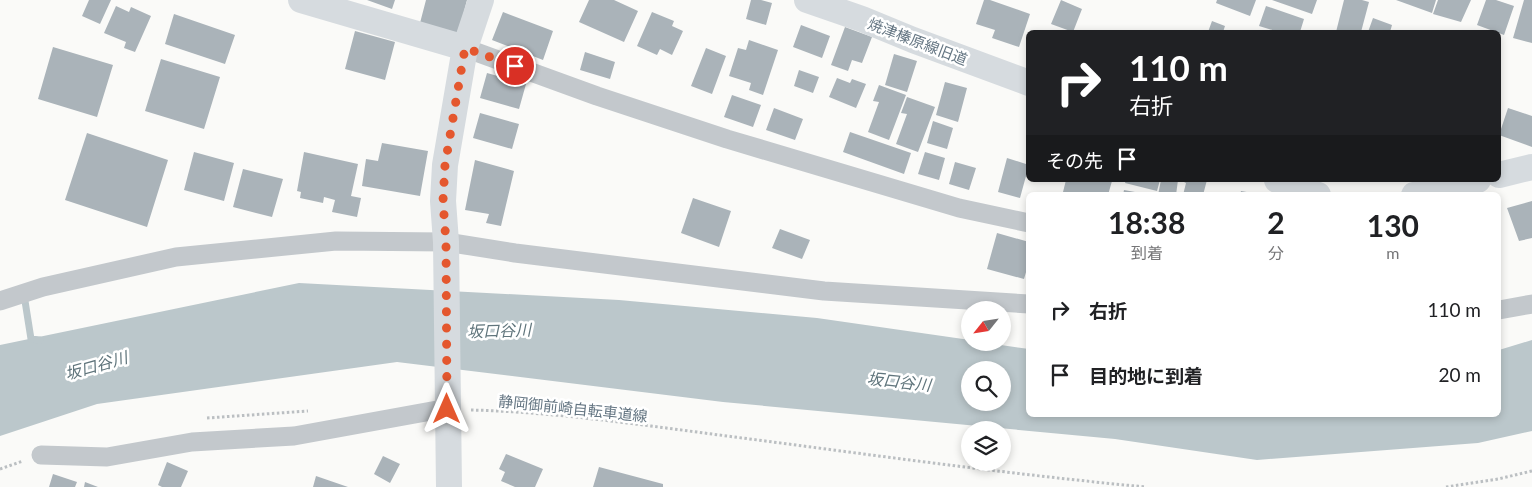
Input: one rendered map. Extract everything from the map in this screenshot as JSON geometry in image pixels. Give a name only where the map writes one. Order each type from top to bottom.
[{"type":"street","points":[[301,0],[465,48],[598,96],[727,139],[959,208],[1026,222]]},
{"type":"street","points":[[449,487],[446,242],[443,201],[445,165],[465,48],[481,0]]},
{"type":"street","name":"焼津榛原線旧道","points":[[807,0],[1026,82]]},
{"type":"street","points":[[1501,175],[1532,167]]},
{"type":"street","points":[[1283,182],[1310,192]]},
{"type":"street","points":[[1427,192],[1469,182]]},
{"type":"street","points":[[0,301],[43,287],[176,257],[336,242],[446,242],[524,254],[824,291],[1026,304]]},
{"type":"street","points":[[1501,310],[1532,304]]},
{"type":"street","points":[[41,455],[107,457],[192,442],[294,436],[437,410],[447,404]]},
{"type":"path","name":"静岡御前崎自転車道線","points":[[447,404],[892,456],[1059,479],[1146,487]]},
{"type":"path","points":[[198,420],[313,410]]},
{"type":"path","points":[[0,469],[41,455]]},
{"type":"path","points":[[1446,487],[1498,479],[1532,471]]},
{"type":"water","name":"坂口谷川","points":[[299,283],[619,300],[817,318],[961,339],[961,351],[1011,351],[1011,346],[1026,349],[1026,417],[1501,417],[1501,349],[1532,340],[1532,431],[1478,443],[1257,460],[1115,439],[1011,429],[1011,421],[961,421],[961,424],[723,402],[397,362],[97,404],[0,436],[0,345]]},
{"type":"building","points":[[89,0],[111,0],[100,24],[82,16]]},
{"type":"building","points":[[367,0],[395,0],[392,9]]},
{"type":"building","points":[[426,0],[467,0],[458,35],[420,23]]},
{"type":"building","points":[[589,0],[614,0],[638,11],[624,42],[579,22]]},
{"type":"building","points":[[751,0],[772,3],[766,25],[746,19]]},
{"type":"building","points":[[984,0],[990,0],[1030,14],[1019,47],[992,38],[995,30],[976,24]]},
{"type":"building","points":[[1061,0],[1082,9],[1074,30],[1068,30],[1051,24]]},
{"type":"building","points":[[1217,0],[1256,0],[1250,16],[1216,3]]},
{"type":"building","points":[[1272,0],[1317,0],[1312,14]]},
{"type":"building","points":[[1344,0],[1369,2],[1362,30],[1336,30]]},
{"type":"building","points":[[1396,0],[1436,0],[1432,13]]},
{"type":"building","points":[[1438,0],[1471,0],[1461,22],[1433,14]]},
{"type":"building","points":[[1486,0],[1496,0],[1514,6],[1504,35],[1501,34],[1501,30],[1490,30],[1477,25]]},
{"type":"building","points":[[1524,0],[1532,0],[1532,43],[1513,38]]},
{"type":"building","points":[[116,6],[129,12],[131,7],[151,16],[135,52],[124,48],[126,42],[104,33]]},
{"type":"building","points":[[1266,6],[1304,19],[1301,30],[1272,30],[1259,26]]},
{"type":"building","points":[[503,12],[553,31],[543,60],[492,40]]},
{"type":"building","points":[[652,12],[674,21],[672,26],[683,31],[672,55],[660,49],[657,55],[637,46]]},
{"type":"building","points":[[174,14],[235,35],[225,64],[165,44]]},
{"type":"building","points":[[1373,18],[1392,25],[1391,30],[1369,30]]},
{"type":"building","points":[[1212,21],[1225,26],[1224,30],[1209,30]]},
{"type":"building","points":[[801,25],[830,36],[822,58],[793,47]]},
{"type":"building","points":[[845,27],[872,37],[862,63],[852,60],[848,71],[831,65]]},
{"type":"building","points":[[355,31],[395,42],[385,80],[345,69]]},
{"type":"building","points":[[749,40],[778,50],[763,95],[749,90],[751,83],[729,76],[738,48],[746,50]]},
{"type":"building","points":[[53,47],[113,65],[97,117],[38,99]]},
{"type":"building","points":[[706,48],[726,56],[712,94],[691,86]]},
{"type":"building","points":[[585,52],[615,62],[610,79],[580,70]]},
{"type":"building","points":[[894,54],[917,61],[907,92],[885,85]]},
{"type":"building","points":[[161,59],[220,77],[204,129],[145,111]]},
{"type":"building","points":[[799,70],[819,77],[813,93],[794,86]]},
{"type":"building","points":[[487,73],[526,84],[519,109],[480,98]]},
{"type":"building","points":[[837,78],[850,83],[852,79],[866,84],[856,108],[829,97]]},
{"type":"building","points":[[945,82],[967,88],[958,122],[936,115]]},
{"type":"building","points":[[879,85],[906,95],[889,140],[868,132],[879,102],[873,101]]},
{"type":"building","points":[[732,95],[761,105],[753,127],[724,117]]},
{"type":"building","points":[[907,97],[935,107],[918,152],[896,144],[907,114],[901,113]]},
{"type":"building","points":[[774,108],[803,119],[795,140],[766,130]]},
{"type":"building","points":[[1508,108],[1532,116],[1532,147],[1501,136],[1501,129]]},
{"type":"building","points":[[480,113],[519,124],[512,149],[473,138]]},
{"type":"building","points":[[933,121],[953,128],[947,149],[927,143]]},
{"type":"building","points":[[850,132],[911,153],[904,174],[843,152]]},
{"type":"building","points":[[87,133],[168,160],[147,227],[65,200]]},
{"type":"building","points":[[382,143],[428,151],[420,196],[362,186],[366,159],[378,161]]},
{"type":"building","points":[[194,152],[234,163],[224,201],[184,190]]},
{"type":"building","points":[[304,152],[358,164],[351,196],[361,198],[357,217],[332,212],[335,200],[324,197],[323,203],[300,198],[301,192],[297,191]]},
{"type":"building","points":[[925,152],[945,158],[939,180],[918,174]]},
{"type":"building","points":[[1007,158],[1026,164],[1026,176],[1020,198],[998,192]]},
{"type":"building","points":[[475,160],[514,171],[501,226],[486,223],[489,214],[465,210]]},
{"type":"building","points":[[955,162],[976,168],[969,190],[949,184]]},
{"type":"building","points":[[243,169],[283,179],[272,217],[233,207]]},
{"type":"building","points":[[1066,182],[1112,182],[1109,192],[1063,192]]},
{"type":"building","points":[[1125,182],[1159,182],[1157,191]]},
{"type":"building","points":[[1161,182],[1178,182],[1176,192],[1159,192]]},
{"type":"building","points":[[1184,182],[1206,182],[1204,192],[1184,192],[1186,183]]},
{"type":"building","points":[[693,198],[731,211],[719,247],[681,233]]},
{"type":"building","points":[[1532,201],[1532,238],[1519,241],[1507,208]]},
{"type":"building","points":[[780,229],[810,240],[802,259],[772,248]]},
{"type":"building","points":[[997,233],[1026,241],[1026,272],[1024,279],[987,269]]},
{"type":"building","points":[[506,454],[543,469],[535,487],[515,487],[501,481],[505,472],[499,469]]},
{"type":"building","points":[[383,456],[400,464],[390,483],[374,474]]},
{"type":"building","points":[[167,462],[188,471],[181,487],[162,487],[158,485]]},
{"type":"building","points":[[599,467],[663,484],[663,487],[593,487]]},
{"type":"building","points":[[53,474],[77,482],[75,487],[49,487]]},
{"type":"building","points":[[316,476],[348,487],[313,487]]},
{"type":"building","points":[[85,482],[98,487],[84,487]]},
{"type":"waterway","points":[[25,301],[31,339],[40,340]]},
{"type":"route","points":[[447,409],[446,242],[443,201],[445,165],[465,48],[515,66]]}]
